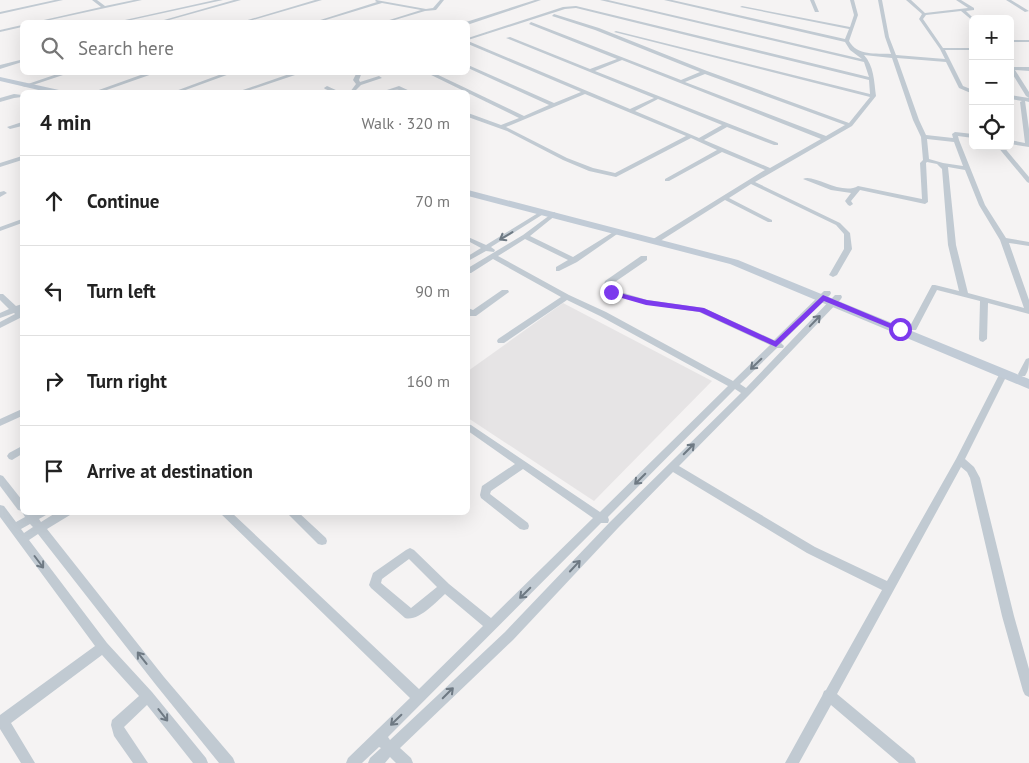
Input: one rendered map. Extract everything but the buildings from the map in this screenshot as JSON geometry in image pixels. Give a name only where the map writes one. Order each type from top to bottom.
[{"type":"main road","points":[[0,80],[46,90]]},
{"type":"main road","points":[[0,85],[24,90]]},
{"type":"main road","points":[[470,189],[657,239],[734,262],[913,328],[1027,378]]},
{"type":"main road","points":[[470,194],[617,232],[657,239]]},
{"type":"main road","points":[[830,297],[1004,373],[1027,378]]},
{"type":"street","points":[[0,13],[62,0]]},
{"type":"street","points":[[94,0],[105,8]]},
{"type":"street","points":[[47,20],[140,0]]},
{"type":"street","points":[[128,20],[221,0]]},
{"type":"street","points":[[166,20],[239,0]]},
{"type":"street","points":[[171,20],[244,0]]},
{"type":"street","points":[[250,20],[320,0]]},
{"type":"street","points":[[372,0],[426,10]]},
{"type":"street","points":[[392,20],[436,8],[442,0]]},
{"type":"street","points":[[470,22],[539,0]]},
{"type":"street","points":[[602,0],[866,61]]},
{"type":"street","points":[[666,0],[847,40]]},
{"type":"street","points":[[760,0],[763,10]]},
{"type":"street","points":[[812,0],[817,11]]},
{"type":"street","points":[[657,239],[770,170],[850,125],[873,96],[871,78],[866,61],[850,49],[847,40],[856,15],[852,0]]},
{"type":"street","points":[[833,189],[849,202],[856,191],[862,188],[925,202],[923,163],[926,160],[924,137],[916,120],[887,37],[880,0]]},
{"type":"street","points":[[899,0],[908,0],[924,14],[972,9],[958,0]]},
{"type":"street","points":[[1008,0],[1027,11]]},
{"type":"street","points":[[323,20],[382,2]]},
{"type":"street","points":[[204,4],[211,8]]},
{"type":"street","points":[[470,40],[565,8],[576,7],[871,78]]},
{"type":"street","points":[[742,7],[850,28]]},
{"type":"street","points":[[963,11],[969,16]]},
{"type":"street","points":[[924,14],[921,19],[942,48],[961,87],[969,90]]},
{"type":"street","points":[[554,15],[850,125]]},
{"type":"street","points":[[531,23],[827,139]]},
{"type":"street","points":[[0,31],[20,26]]},
{"type":"street","points":[[608,34],[619,32],[873,96]]},
{"type":"street","points":[[508,38],[776,144]]},
{"type":"street","points":[[1014,41],[1029,41]]},
{"type":"street","points":[[470,42],[770,170]]},
{"type":"street","points":[[942,48],[969,49]]},
{"type":"street","points":[[857,53],[948,61]]},
{"type":"street","points":[[592,70],[621,59]]},
{"type":"street","points":[[0,66],[20,61]]},
{"type":"street","points":[[1014,66],[1029,69]]},
{"type":"street","points":[[470,67],[554,105]]},
{"type":"street","points":[[680,82],[705,72]]},
{"type":"street","points":[[1014,72],[1027,99],[1028,145],[1014,143]]},
{"type":"street","points":[[25,86],[60,75]]},
{"type":"street","points":[[102,90],[147,75]]},
{"type":"street","points":[[182,90],[224,75]]},
{"type":"street","points":[[246,90],[293,75]]},
{"type":"street","points":[[358,75],[356,80],[359,84]]},
{"type":"street","points":[[433,75],[464,90]]},
{"type":"street","points":[[354,90],[359,84],[379,78]]},
{"type":"street","points":[[327,88],[332,90]]},
{"type":"street","points":[[392,90],[399,88],[404,90]]},
{"type":"street","points":[[501,127],[585,92]]},
{"type":"street","points":[[470,93],[522,118]]},
{"type":"street","points":[[0,100],[20,96]]},
{"type":"street","points":[[630,110],[659,97]]},
{"type":"street","points":[[1014,97],[1027,99]]},
{"type":"street","points":[[470,116],[501,127],[582,166],[616,175],[691,136]]},
{"type":"street","points":[[10,128],[20,121]]},
{"type":"street","points":[[699,140],[727,124]]},
{"type":"street","points":[[969,136],[955,134],[966,168],[982,206],[1004,240],[1029,311]]},
{"type":"street","points":[[924,137],[956,140]]},
{"type":"street","points":[[667,180],[723,149]]},
{"type":"street","points":[[1003,150],[1029,181]]},
{"type":"street","points":[[0,165],[20,159]]},
{"type":"street","points":[[926,160],[966,168]]},
{"type":"street","points":[[944,165],[946,168],[952,245],[964,294]]},
{"type":"street","points":[[806,179],[833,189],[856,191]]},
{"type":"street","points":[[751,182],[838,224],[848,234],[848,249],[833,275]]},
{"type":"street","points":[[725,198],[770,221]]},
{"type":"street","points":[[470,270],[525,236],[548,213]]},
{"type":"street","points":[[470,258],[548,213]]},
{"type":"street","points":[[0,229],[20,222]]},
{"type":"street","points":[[559,269],[617,232]]},
{"type":"street","points":[[525,236],[574,260]]},
{"type":"street","points":[[470,240],[566,297],[603,314],[747,392]]},
{"type":"street","points":[[1004,240],[1029,244]]},
{"type":"street","points":[[644,258],[608,283],[607,289],[642,302],[702,310],[787,350]]},
{"type":"street","points":[[913,328],[935,287],[1029,311]]},
{"type":"street","points":[[470,312],[473,314],[505,292]]},
{"type":"street","points":[[0,296],[20,311]]},
{"type":"street","points":[[501,341],[566,297]]},
{"type":"street","points":[[352,763],[776,345],[830,297]]},
{"type":"street","points":[[375,763],[509,636],[614,525],[787,350],[830,297]]},
{"type":"street","points":[[983,339],[984,301]]},
{"type":"street","points":[[0,316],[20,311]]},
{"type":"street","points":[[0,325],[20,311]]},
{"type":"street","points":[[1027,378],[1029,361]]},
{"type":"street","points":[[792,763],[960,460],[1004,373]]},
{"type":"street","points":[[0,423],[20,413]]},
{"type":"street","points":[[470,428],[614,525]]},
{"type":"street","points":[[12,456],[20,451]]},
{"type":"street","points":[[960,460],[971,470],[975,478],[1008,616],[1029,691]]},
{"type":"street","points":[[522,465],[486,489],[485,495],[524,526]]},
{"type":"street","points":[[672,466],[811,550],[890,588]]},
{"type":"street","points":[[0,479],[20,504]]},
{"type":"street","points":[[0,509],[103,647],[148,696],[201,763]]},
{"type":"street","points":[[14,528],[33,515]]},
{"type":"street","points":[[34,515],[40,528],[160,681],[228,763]]},
{"type":"street","points":[[22,540],[61,515]]},
{"type":"street","points":[[227,515],[419,698]]},
{"type":"street","points":[[293,515],[322,541]]},
{"type":"street","points":[[446,587],[414,613],[409,614],[375,585],[375,580],[377,576],[410,553],[492,626]]},
{"type":"street","points":[[28,763],[2,722],[103,647]]},
{"type":"street","points":[[828,695],[909,763]]},
{"type":"street","points":[[141,763],[118,731],[117,725],[148,696]]},
{"type":"street","points":[[378,737],[406,763]]},
{"type":"shaded area","points":[[563,303],[712,381],[594,501],[470,419],[470,370]]},
{"type":"route","points":[[611,292],[635,300],[702,310],[776,345],[823,298],[900,329]]}]
